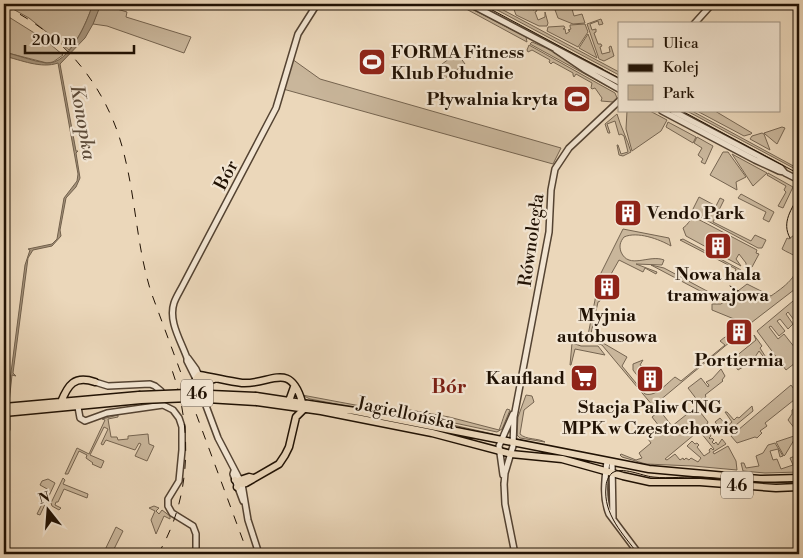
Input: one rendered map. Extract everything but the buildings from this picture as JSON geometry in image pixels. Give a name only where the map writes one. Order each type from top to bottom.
[{"type":"main road","points":[[198,378],[250,382],[278,376],[286,379],[299,393],[303,405],[296,417],[286,455],[279,464],[239,483]]},
{"type":"main road","points":[[61,402],[67,388],[75,381],[86,379],[95,382]]},
{"type":"main road","points":[[69,387],[78,404]]},
{"type":"main road","points":[[294,387],[289,403],[291,412],[296,417]]},
{"type":"main road","name":"Jagiellońska","points":[[4,407],[16,409],[140,398],[256,399],[355,411],[662,471],[765,479],[799,478]]},
{"type":"main road","name":"Jagiellońska","points":[[4,413],[16,409],[61,402],[78,404]]},
{"type":"main road","name":"Jagiellońska","points":[[303,405],[448,436],[500,452],[562,459],[650,482],[700,482],[768,488],[799,487]]},
{"type":"street","name":"Bór","points":[[239,483],[212,422],[198,378],[187,361],[173,321],[174,302],[276,108],[298,34],[317,4]]},
{"type":"street","points":[[470,4],[556,50],[618,88]]},
{"type":"street","points":[[696,22],[712,4]]},
{"type":"street","points":[[556,50],[618,81]]},
{"type":"street","name":"Równoległa","points":[[504,485],[513,441],[516,407],[549,232],[551,190],[555,169],[569,148],[618,101]]},
{"type":"street","points":[[664,112],[779,172],[786,173]]},
{"type":"street","points":[[675,112],[781,168],[799,180]]},
{"type":"street","points":[[95,382],[108,386],[152,385],[161,391],[163,405]]},
{"type":"street","points":[[78,404],[80,418],[85,421],[108,413],[163,405],[173,410],[179,418],[182,431],[180,474],[179,481],[168,502],[168,506],[172,513],[193,526],[196,534],[196,554]]},
{"type":"street","name":"Równoległa","points":[[501,439],[516,407]]},
{"type":"street","points":[[501,439],[500,452],[505,504],[515,554]]},
{"type":"street","points":[[610,462],[605,500],[609,514],[639,554]]},
{"type":"street","points":[[239,483],[259,554]]},
{"type":"green space","points":[[4,4],[93,4],[83,28],[69,50],[29,18]]},
{"type":"green space","points":[[100,4],[127,12],[126,17],[191,37],[184,53],[107,26],[93,24]]},
{"type":"green space","points":[[457,4],[462,4],[526,37],[527,42]]},
{"type":"green space","points":[[478,4],[603,69],[602,71]]},
{"type":"green space","points":[[486,4],[492,4],[618,71],[618,74]]},
{"type":"green space","points":[[512,4],[531,4],[533,10],[536,9],[537,11],[535,12],[538,20],[545,17],[545,12],[547,26],[539,26],[516,15]]},
{"type":"green space","points":[[557,4],[573,6],[574,16],[582,14],[585,23],[573,24],[558,18],[554,7],[558,6]]},
{"type":"green space","points":[[4,14],[44,39],[63,55],[53,62],[47,63],[4,52]]},
{"type":"green space","points":[[601,19],[603,24],[599,25],[598,21],[590,24],[592,30],[596,29],[594,33],[598,44],[602,46],[600,47],[602,54],[610,52],[609,47],[611,46],[614,56],[604,61],[599,59],[587,24]]},
{"type":"green space","points":[[585,24],[588,32],[578,47],[547,31],[548,27],[564,26],[565,28],[563,29],[565,29],[566,34],[571,29],[570,25]]},
{"type":"green space","points":[[588,34],[597,58],[579,48]]},
{"type":"green space","points":[[532,42],[546,48],[615,88],[614,90],[530,44]]},
{"type":"green space","points":[[529,45],[615,93],[617,98],[613,102],[601,101],[602,98],[595,88],[591,88],[592,83],[576,74],[574,77],[573,73],[553,62],[551,64],[550,60],[532,50],[528,52]]},
{"type":"green space","points":[[457,53],[465,64],[445,78],[438,67]]},
{"type":"green space","points":[[292,59],[320,79],[561,148],[553,164],[283,89]]},
{"type":"green space","points":[[627,112],[652,112],[667,120],[661,131],[632,151],[626,129]]},
{"type":"green space","points":[[689,112],[694,112],[799,169],[799,171]]},
{"type":"green space","points":[[699,112],[717,112],[752,133],[744,136]]},
{"type":"green space","points":[[617,114],[631,152],[623,156],[619,155],[617,145],[621,154],[628,152],[624,136],[619,135],[615,121],[607,124],[610,133],[608,133],[605,124]]},
{"type":"green space","points":[[668,122],[696,137],[693,143],[666,127]]},
{"type":"green space","points":[[782,127],[785,128],[777,144],[764,133]]},
{"type":"green space","points":[[762,133],[770,150],[750,139],[752,136]]},
{"type":"green space","points":[[697,137],[713,146],[705,164],[701,162],[703,159],[698,155],[702,148],[694,143]]},
{"type":"green space","points":[[723,152],[728,152],[746,177],[736,182],[737,190],[710,175]]},
{"type":"green space","points":[[732,154],[767,173],[753,186]]},
{"type":"green space","points":[[768,173],[793,187],[783,208],[778,206],[786,192],[784,190],[786,186],[767,175]]},
{"type":"green space","points":[[741,194],[774,212],[769,222],[763,219],[766,212],[738,198]]},
{"type":"green space","points":[[699,197],[716,206],[720,198],[724,200],[713,222],[751,241],[755,235],[766,240],[762,248],[758,248],[693,213],[692,211]]},
{"type":"green space","points":[[694,217],[757,250],[756,253],[759,254],[752,267],[746,269],[746,263],[739,254],[736,259],[741,266],[686,236],[683,228]]},
{"type":"green space","points":[[623,229],[669,238],[671,246],[654,238],[641,235],[624,237],[620,244],[620,250],[629,260],[664,260],[662,265],[636,264],[657,272],[656,274],[645,268],[643,272],[619,260],[598,302],[590,338],[603,342],[627,357],[622,366],[645,394],[657,392],[675,377],[681,381],[725,345],[720,341],[725,337],[729,335],[736,337],[653,406],[602,345],[587,340],[600,275]]},
{"type":"green space","points":[[794,235],[799,242],[799,286],[747,326],[738,325],[739,321],[712,310],[712,304],[721,304],[747,284],[771,296],[786,285],[797,270],[797,264],[796,257],[782,249],[787,238],[789,239]]},
{"type":"green space","points":[[683,239],[741,270],[741,281],[733,276],[736,269],[680,240]]},
{"type":"green space","points":[[651,265],[664,268],[720,298],[717,300]]},
{"type":"green space","points":[[799,296],[799,322],[797,324],[788,312],[786,314],[793,324],[788,329],[780,319],[777,321],[785,331],[779,336],[771,326],[769,327],[778,339],[784,334],[799,353],[799,360],[786,370],[757,331]]},
{"type":"green space","points":[[754,335],[762,346],[760,348],[767,359],[759,351],[755,357],[741,364],[743,367],[738,370],[736,367],[740,364],[735,357],[756,340]]},
{"type":"green space","points":[[572,343],[581,346],[598,346],[605,355],[575,349],[570,365]]},
{"type":"green space","points":[[643,360],[640,365],[663,379],[651,388],[646,387],[633,370],[633,364]]},
{"type":"green space","points":[[721,369],[725,376],[723,381],[705,395],[701,405],[688,388],[701,378],[708,387],[709,385],[706,382],[712,379]]},
{"type":"green space","points":[[791,385],[799,396],[765,423],[767,426],[760,431],[762,433],[757,438],[737,443],[731,436]]},
{"type":"green space","points":[[302,395],[366,407],[373,411],[310,399]]},
{"type":"green space","points":[[526,395],[532,396],[534,402],[524,410],[520,434],[545,442],[520,438],[517,435],[518,417]]},
{"type":"green space","points":[[752,406],[753,411],[725,434],[715,422],[720,418],[727,426],[732,422],[725,412],[734,420]]},
{"type":"green space","points":[[799,406],[799,434],[788,420],[792,410]]},
{"type":"green space","points":[[696,407],[708,422],[707,424],[665,459],[667,460],[675,454],[680,460],[686,458],[689,460],[691,458],[698,462],[701,458],[687,446],[692,441],[695,444],[697,443],[699,445],[697,447],[704,456],[710,452],[711,448],[713,450],[701,433],[709,426],[713,426],[705,433],[707,435],[709,433],[711,436],[709,438],[714,440],[712,442],[714,444],[716,442],[718,445],[722,439],[726,444],[713,452],[714,454],[728,446],[736,461],[737,470],[646,464],[620,455],[636,460],[642,458],[639,453],[651,443],[648,439],[659,426],[652,417],[660,411],[672,426]]},
{"type":"green space","points":[[399,408],[449,417],[499,430],[507,409],[510,410],[502,429],[497,432],[412,414],[399,410]]},
{"type":"green space","points":[[118,415],[118,417],[108,419],[111,437],[117,437],[118,440],[128,439],[128,436],[148,434],[149,444],[154,446],[147,461],[135,456],[141,444],[139,443],[135,450],[106,440],[103,445],[101,444],[108,429],[104,427],[90,455],[104,461],[101,468],[92,464],[86,458],[87,455],[79,451],[68,474],[65,474],[77,448],[89,454],[105,420],[102,419]]},
{"type":"green space","points":[[408,415],[493,434],[492,436],[408,418]]},
{"type":"green space","points":[[797,435],[785,455],[784,456],[776,442]]},
{"type":"green space","points":[[775,443],[783,456],[780,457],[778,449],[770,451],[773,460],[777,459],[781,469],[793,465],[790,458],[795,456],[799,472],[765,473],[743,471],[741,463],[744,463],[746,468],[759,466],[756,456],[763,453],[768,445]]},
{"type":"green space","points":[[63,478],[65,480],[63,484],[88,494],[87,498],[64,489],[55,505],[61,508],[59,510],[52,506],[51,503]]},
{"type":"green space","points":[[48,479],[55,483],[40,515],[37,514],[49,490],[40,485],[42,481]]},
{"type":"green space","points":[[154,506],[159,508],[156,511],[159,514],[162,510],[170,516],[170,519],[164,516],[156,534],[151,520],[155,511],[149,508]]},
{"type":"green space","points":[[116,527],[123,531],[112,553],[114,554],[103,554]]},
{"type":"shaded area","points":[[93,4],[101,4],[93,24],[85,38],[60,64],[76,151],[78,151],[76,153],[80,178],[76,187],[66,198],[60,230],[61,236],[52,246],[33,250],[28,258],[13,373],[16,376],[12,375],[9,403],[6,403],[7,397],[4,396],[7,396],[10,380],[25,265],[30,250],[28,249],[52,244],[57,239],[64,198],[77,181],[78,174],[58,63],[45,65],[31,63],[4,56],[4,52],[46,63],[55,62],[70,50],[76,41]]},
{"type":"waterway","name":"Konopka","points":[[4,437],[8,429],[8,416]]},
{"type":"tram line","points":[[481,4],[618,77]]},
{"type":"tram line","points":[[684,112],[799,174]]},
{"type":"tram line","points":[[790,238],[787,221],[799,195]]},
{"type":"tram line","points":[[730,286],[754,300]]},
{"type":"tram line","points":[[638,554],[620,531],[608,506],[606,485],[608,478],[616,471],[632,472],[659,478],[703,477],[751,481],[799,481]]},
{"type":"railway","points":[[4,6],[26,18],[66,49],[96,88],[108,110],[118,133],[125,158],[146,275],[151,292],[248,554]]},
{"type":"railway","points":[[158,554],[169,533],[177,510],[185,464],[186,440],[183,416],[172,370]]},
{"type":"place","name":"FORMA Fitness Klub Południe","points":[[372,62]]},
{"type":"place","name":"Pływalnia kryta","points":[[577,99]]},
{"type":"place","name":"Vendo Park","points":[[628,213]]},
{"type":"place","name":"Nowa hala tramwajowa","points":[[718,246]]},
{"type":"place","name":"Myjnia autobusowa","points":[[607,287]]},
{"type":"place","name":"Portiernia","points":[[739,332]]},
{"type":"place","name":"Kaufland","points":[[584,378]]},
{"type":"place","name":"Stacja Paliw CNG MPK w Częstochowie","points":[[650,379]]},
{"type":"district","name":"Bór","points":[[449,386]]}]
